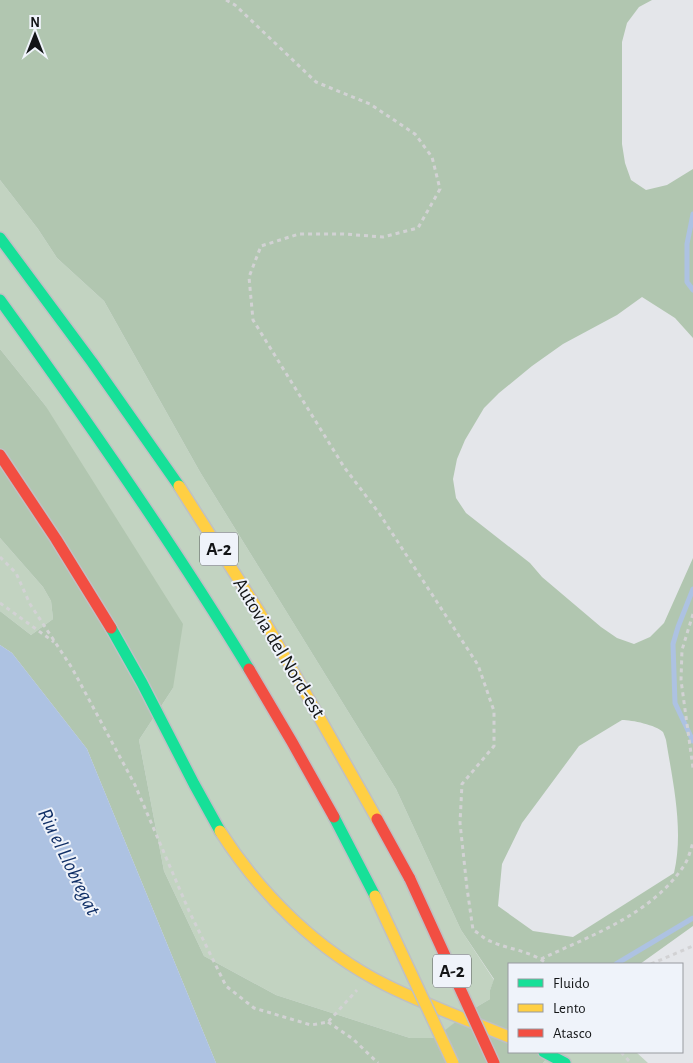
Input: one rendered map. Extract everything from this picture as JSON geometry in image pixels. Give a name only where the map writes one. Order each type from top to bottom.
[{"type":"main road","name":"Autovia del Nord-est","points":[[0,238],[47,299],[144,436],[236,575],[335,742],[410,879],[494,1063]]},
{"type":"main road","name":"Autovia del Nord-est","points":[[0,300],[114,459],[263,692],[310,773],[376,896],[453,1063]]},
{"type":"main road","points":[[0,455],[72,564],[141,682],[228,843],[270,898],[296,924],[336,956],[369,976],[508,1037]]},
{"type":"main road","points":[[546,1053],[565,1063]]},
{"type":"path","points":[[226,0],[235,4],[316,82],[370,104],[415,134],[432,157],[440,190],[418,228],[383,237],[344,234],[299,234],[261,246],[248,277],[253,320],[344,467],[379,513],[478,666],[494,711],[494,746],[462,784],[460,822],[467,888],[474,930],[489,941],[518,949],[546,963]]},
{"type":"path","points":[[0,557],[16,573],[30,604],[72,668],[135,784],[189,911],[226,986],[254,1008],[311,1025],[328,1022],[369,976]]},
{"type":"path","points":[[0,602],[56,644]]},
{"type":"path","points":[[693,614],[682,650],[681,680],[693,768]]},
{"type":"path","points":[[541,959],[613,926],[644,906],[668,887],[686,862],[693,842]]},
{"type":"path","points":[[653,963],[693,946]]},
{"type":"path","points":[[328,1022],[353,1039],[378,1063]]},
{"type":"path","points":[[622,1053],[631,1063]]},
{"type":"green space","points":[[0,0],[652,0],[639,7],[627,23],[622,42],[622,144],[625,163],[631,180],[646,190],[667,185],[693,169],[693,338],[675,318],[642,297],[617,315],[563,344],[499,393],[484,408],[465,440],[457,459],[453,479],[456,498],[466,513],[530,563],[542,577],[601,627],[617,638],[634,644],[650,637],[664,623],[693,558],[693,926],[641,963],[508,963],[508,1053],[551,1053],[543,1063],[216,1063],[87,749],[12,653],[0,645],[0,611],[31,635],[53,619],[51,601],[43,587],[0,538],[0,349],[45,405],[183,624],[173,688],[139,740],[164,871],[204,956],[276,995],[410,1038],[435,1038],[468,1012],[490,999],[490,990],[494,979],[461,930],[396,789],[200,472],[104,301],[57,258],[38,229],[0,180]],"holes":[[[622,720],[644,723],[660,729],[666,740],[678,823],[677,857],[674,873],[573,937],[533,931],[498,906],[502,864],[522,823],[579,746]]]},
{"type":"green space","points":[[0,180],[38,229],[57,258],[104,301],[200,472],[396,789],[461,930],[494,980],[490,990],[490,999],[468,1012],[435,1039],[410,1038],[276,995],[204,956],[164,871],[139,740],[173,688],[45,405],[0,349]]},
{"type":"green space","points":[[0,538],[43,587],[51,601],[53,619],[31,635],[0,611]]},
{"type":"green space","points":[[551,1053],[637,1053],[648,1063],[543,1063]]},
{"type":"water","name":"Riu el Llobregat","points":[[0,645],[12,653],[87,749],[216,1063],[0,1063]]},
{"type":"waterway","points":[[693,214],[687,244],[687,282],[693,290]]},
{"type":"waterway","points":[[693,589],[673,644],[675,703],[693,741]]},
{"type":"waterway","points":[[618,963],[693,918]]},
{"type":"traffic: fast","points":[[0,238],[92,362],[179,486]]},
{"type":"traffic: fast","points":[[0,300],[128,482],[190,575],[249,669]]},
{"type":"traffic: fast","points":[[111,628],[220,831]]},
{"type":"traffic: fast","points":[[334,817],[375,896]]},
{"type":"traffic: fast","points":[[546,1053],[565,1063]]},
{"type":"traffic: slow","points":[[179,486],[260,613],[377,819]]},
{"type":"traffic: slow","points":[[220,831],[236,855],[273,899],[314,938],[337,956],[386,985],[508,1037]]},
{"type":"traffic: slow","points":[[375,896],[453,1063]]},
{"type":"traffic: jam","points":[[0,455],[56,539],[111,628]]},
{"type":"traffic: jam","points":[[249,669],[334,817]]},
{"type":"traffic: jam","points":[[377,819],[410,879]]},
{"type":"traffic: jam","points":[[410,879],[494,1063]]}]
